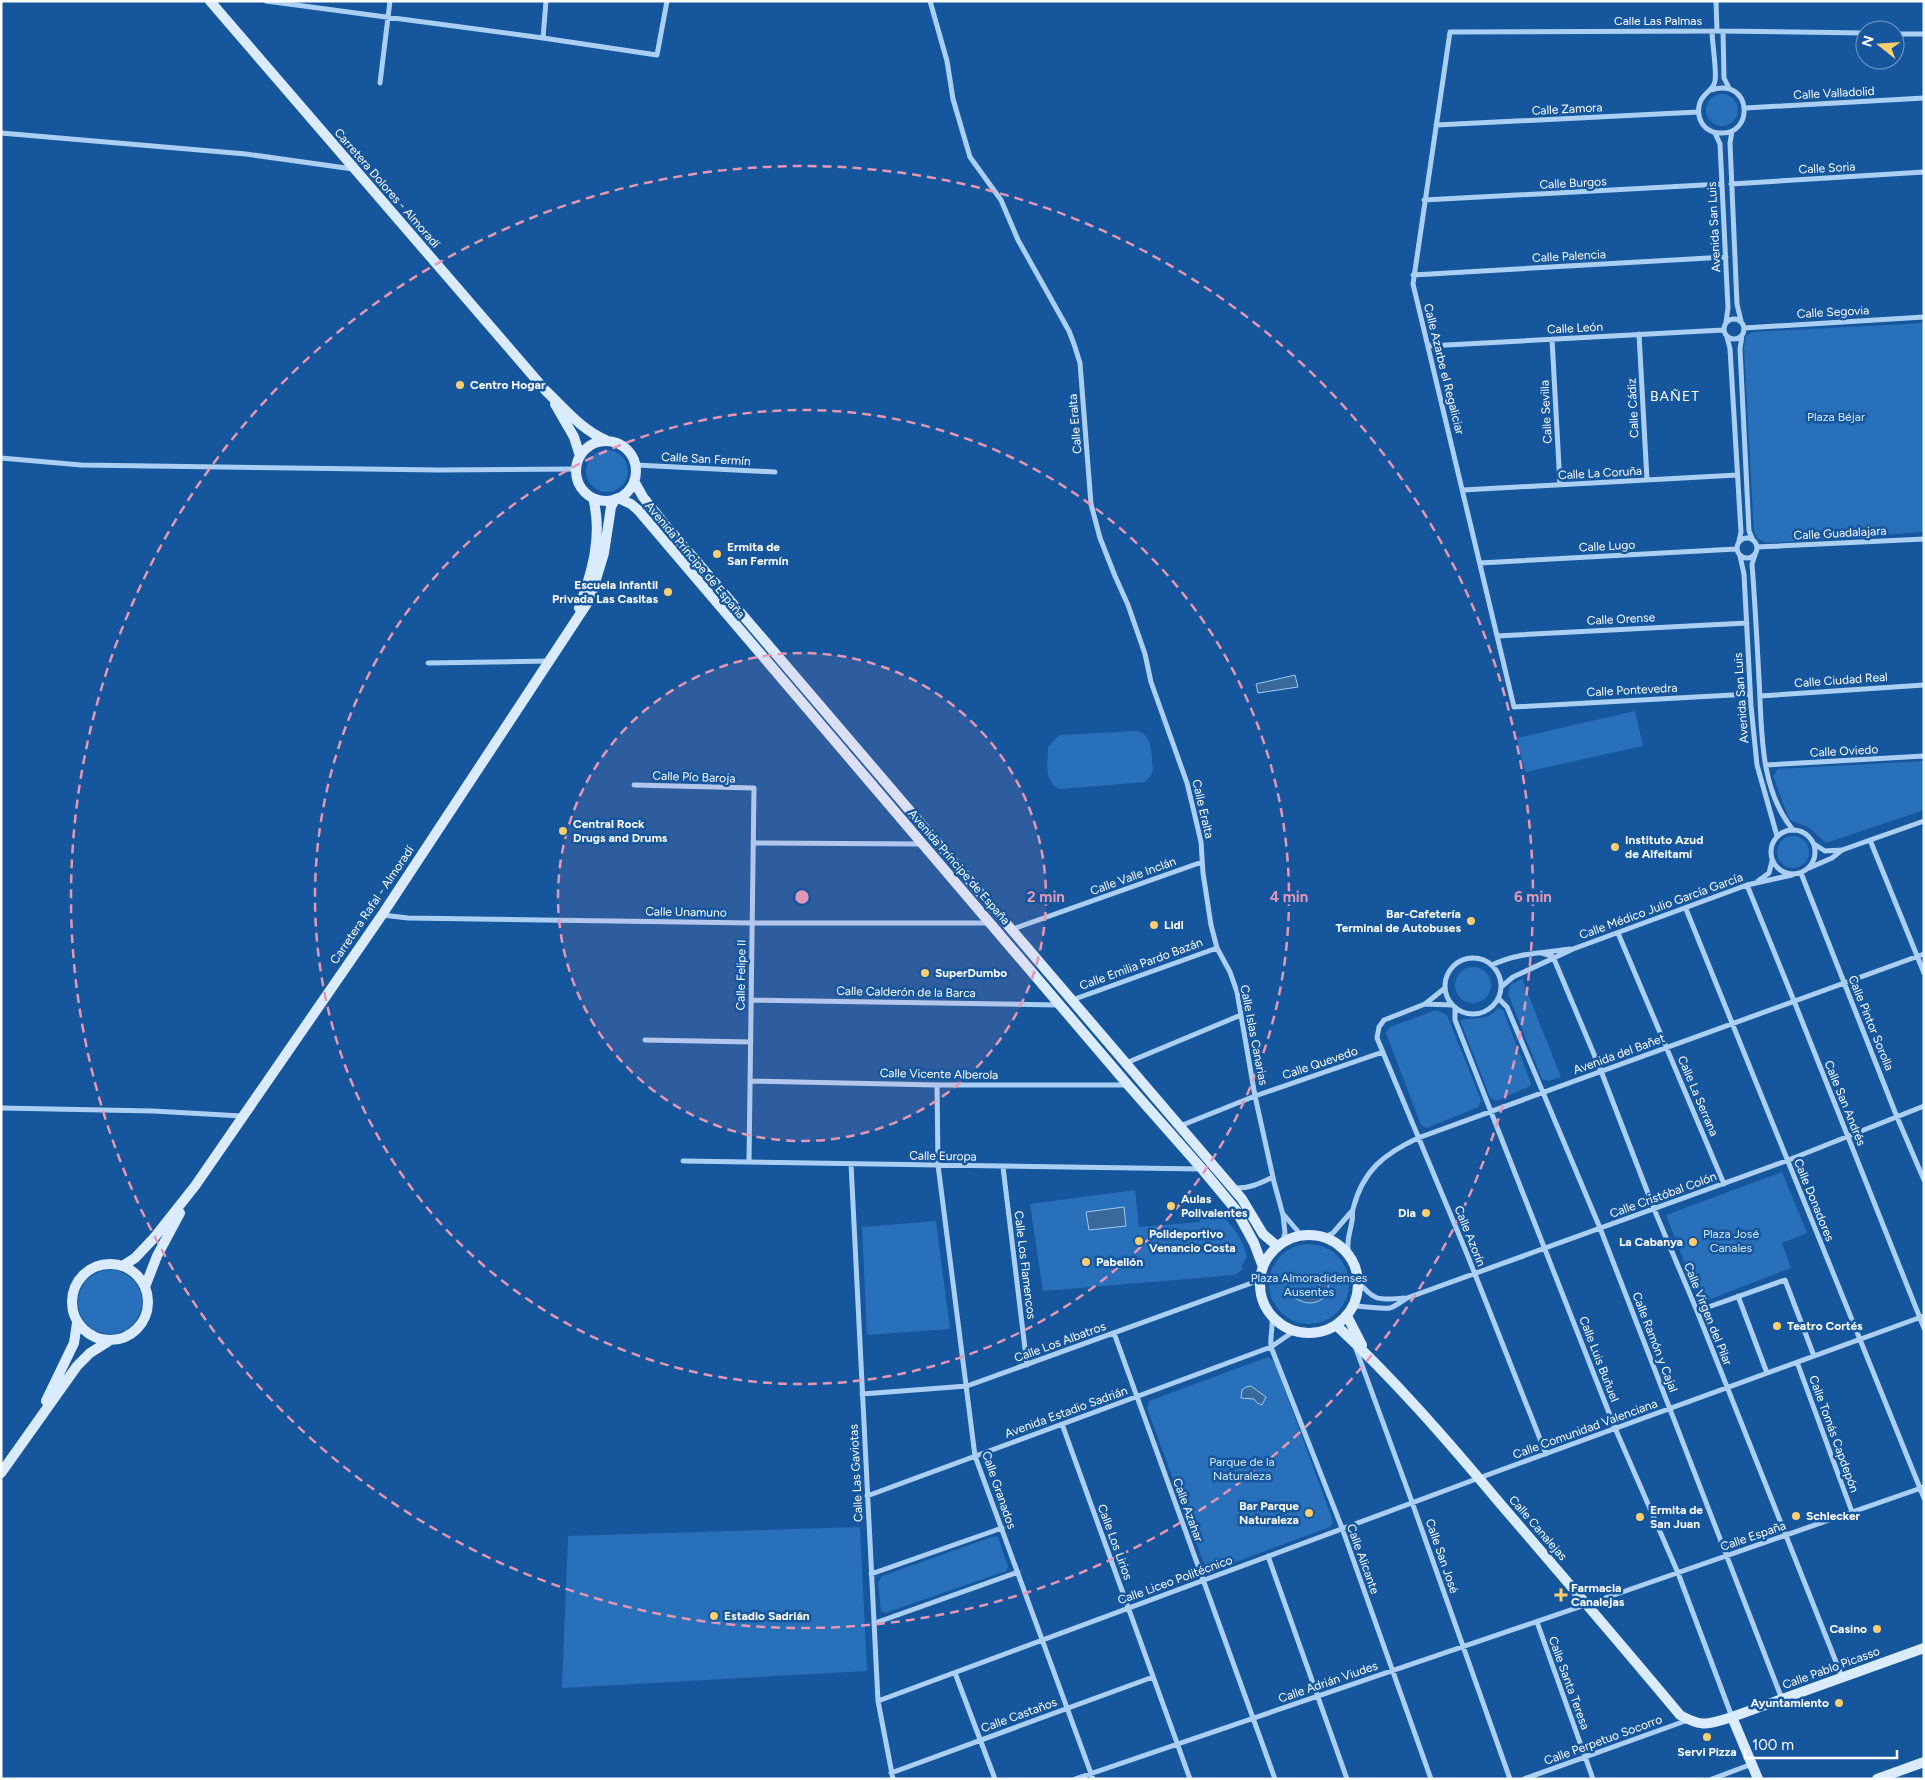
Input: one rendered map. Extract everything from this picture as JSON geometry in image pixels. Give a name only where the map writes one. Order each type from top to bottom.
[{"type":"main road","name":"Carretera Dolores - Almoradí","points":[[210,1],[546,391]]},
{"type":"main road","points":[[546,391],[575,420],[595,435],[622,445],[628,450],[636,465],[634,481],[631,487],[616,499],[604,500],[593,498],[583,490],[578,480],[576,469],[580,456],[591,445],[606,440]]},
{"type":"main road","points":[[546,391],[574,437],[580,456]]},
{"type":"main road","name":"Avenida Príncipe de España","points":[[634,481],[643,497],[663,522],[1233,1188],[1242,1199],[1263,1234],[1280,1244]]},
{"type":"main road","name":"Carretera Rafal - Almoradí","points":[[566,634],[582,601],[598,542],[597,513],[593,498]]},
{"type":"main road","name":"Avenida Príncipe de España","points":[[616,499],[631,504],[638,510],[756,651],[1202,1169],[1243,1221],[1254,1242],[1263,1267]]},
{"type":"main road","name":"Carretera Rafal - Almoradí","points":[[124,1265],[136,1258],[195,1186],[382,915],[590,599],[604,553],[611,507],[616,499]]},
{"type":"main road","name":"Carretera Rafal - Almoradí","points":[[145,1287],[157,1256],[195,1186]]},
{"type":"main road","points":[[1301,1235],[1317,1235],[1338,1244],[1349,1255],[1356,1268],[1357,1294],[1347,1316],[1336,1325],[1323,1331],[1309,1333],[1294,1331],[1282,1325],[1272,1316],[1262,1300],[1260,1280],[1263,1267],[1269,1255],[1280,1244],[1301,1235]]},
{"type":"main road","points":[[108,1263],[124,1265],[137,1274],[145,1287],[148,1294],[147,1313],[139,1328],[123,1339],[109,1341],[86,1333],[77,1323],[71,1309],[72,1293],[80,1276],[94,1266],[108,1263]]},
{"type":"main road","name":"Calle Canalejas","points":[[1347,1316],[1367,1353]]},
{"type":"main road","points":[[32,1428],[74,1343],[77,1323]]},
{"type":"main road","name":"Calle Canalejas","points":[[1336,1325],[1367,1353],[1479,1478],[1680,1714],[1689,1720]]},
{"type":"main road","points":[[1,1473],[77,1366],[90,1353],[109,1341]]},
{"type":"main road","name":"Calle Pablo Picasso","points":[[1689,1720],[1700,1724],[1709,1724],[1732,1717],[1924,1648]]},
{"type":"main road","points":[[1732,1717],[1758,1779]]},
{"type":"main road","points":[[1881,1778],[1924,1762]]},
{"type":"street","points":[[266,1],[657,55],[668,1]]},
{"type":"street","points":[[380,83],[390,1]]},
{"type":"street","points":[[543,38],[546,1]]},
{"type":"street","name":"Calle Eralta","points":[[930,1],[948,61],[953,98],[970,157],[1001,200],[1018,240],[1055,305],[1074,344],[1080,363],[1094,521],[1114,576],[1134,621],[1155,694],[1187,784],[1201,842],[1202,862]]},
{"type":"street","points":[[1711,90],[1715,81],[1716,1]]},
{"type":"street","points":[[1717,31],[1724,78],[1729,88]]},
{"type":"street","name":"Calle Las Palmas","points":[[1450,32],[1717,31],[1855,33]]},
{"type":"street","name":"Calle Azarbe el Regaliciar","points":[[1450,32],[1413,284],[1514,706]]},
{"type":"street","points":[[1905,34],[1924,34]]},
{"type":"street","points":[[1720,87],[1729,88],[1737,92],[1742,100],[1745,108],[1744,118],[1739,126],[1732,131],[1724,134],[1714,133],[1706,128],[1701,121],[1698,112],[1700,103],[1704,95],[1711,90],[1720,87]]},
{"type":"street","name":"Calle Valladolid","points":[[1745,108],[1924,98]]},
{"type":"street","name":"Calle Zamora","points":[[1436,126],[1698,112]]},
{"type":"street","name":"Avenida San Luis","points":[[1732,131],[1730,143],[1737,304],[1741,321]]},
{"type":"street","points":[[1,133],[246,154],[356,170]]},
{"type":"street","name":"Avenida San Luis","points":[[1714,133],[1720,144],[1728,308],[1726,322]]},
{"type":"street","name":"Calle Soria","points":[[1732,184],[1924,172]]},
{"type":"street","name":"Calle Burgos","points":[[1424,200],[1722,184]]},
{"type":"street","name":"Calle Palencia","points":[[1413,275],[1726,257]]},
{"type":"street","name":"Calle Segovia","points":[[1744,328],[1924,317]]},
{"type":"street","points":[[1733,318],[1741,321],[1744,328],[1740,349],[1749,531],[1757,547],[1755,555],[1747,559],[1740,556],[1736,549],[1741,532],[1730,349],[1723,330],[1726,322],[1733,318]]},
{"type":"street","name":"Calle León","points":[[1428,346],[1723,330]]},
{"type":"street","name":"Calle Cádiz","points":[[1639,334],[1647,480]]},
{"type":"street","points":[[1727,337],[1735,339],[1742,336]]},
{"type":"street","name":"Calle Sevilla","points":[[1552,339],[1560,485]]},
{"type":"street","points":[[1,458],[81,465],[438,470],[576,469]]},
{"type":"street","name":"Calle San Fermín","points":[[636,465],[776,472]]},
{"type":"street","name":"Calle La Coruña","points":[[1463,490],[1737,475]]},
{"type":"street","points":[[1739,541],[1746,538],[1754,540]]},
{"type":"street","name":"Calle Guadalajara","points":[[1757,547],[1924,539]]},
{"type":"street","name":"Calle Lugo","points":[[1480,564],[1736,549]]},
{"type":"street","name":"Avenida San Luis","points":[[1755,555],[1752,564],[1762,742],[1766,766],[1782,816],[1793,830]]},
{"type":"street","name":"Avenida San Luis","points":[[1740,556],[1743,564],[1750,694],[1757,765],[1777,836]]},
{"type":"street","name":"Calle Orense","points":[[1497,636],[1746,623]]},
{"type":"street","points":[[428,663],[548,662]]},
{"type":"street","name":"Calle Ciudad Real","points":[[1760,696],[1924,684]]},
{"type":"street","name":"Calle Pontevedra","points":[[1514,706],[1750,694]]},
{"type":"street","name":"Calle Oviedo","points":[[1766,766],[1924,756]]},
{"type":"street","name":"Calle Pío Baroja","points":[[634,785],[754,788]]},
{"type":"street","name":"Calle Felipe II","points":[[749,1162],[754,788]]},
{"type":"street","points":[[1842,850],[1832,858],[1801,873],[1792,875],[1776,868],[1770,852],[1777,836],[1793,830],[1802,832],[1814,844],[1825,851],[1842,850],[1924,820]]},
{"type":"street","points":[[1870,840],[1924,973]]},
{"type":"street","points":[[753,844],[924,844]]},
{"type":"street","points":[[1808,869],[1815,853],[1814,844]]},
{"type":"street","name":"Calle Médico Julio García García","points":[[1756,882],[1769,873],[1772,861]]},
{"type":"street","name":"Calle Valle Inclán","points":[[1013,929],[1202,862]]},
{"type":"street","name":"Calle Islas Canarias","points":[[1202,862],[1206,899],[1217,948],[1230,972],[1237,992],[1255,1096],[1272,1177],[1283,1215],[1285,1234],[1280,1244]]},
{"type":"street","name":"Calle Pintor Sorolla","points":[[1801,873],[1897,1117],[1924,1180]]},
{"type":"street","name":"Calle Médico Julio García García","points":[[1501,987],[1513,977],[1572,949],[1686,909],[1747,885],[1792,875]]},
{"type":"street","name":"Calle San Andrés","points":[[1747,885],[1922,1317],[1924,1328]]},
{"type":"street","name":"Calle Donadores","points":[[1686,909],[1922,1488],[1924,1498]]},
{"type":"street","name":"Calle Unamuno","points":[[382,915],[408,918],[752,924],[991,923]]},
{"type":"street","name":"Calle La Serrana","points":[[1618,933],[1724,1184]]},
{"type":"street","name":"Calle Emilia Pardo Bazán","points":[[1072,1000],[1217,948]]},
{"type":"street","name":"Calle Médico Julio García García","points":[[1492,965],[1503,960],[1572,949]]},
{"type":"street","points":[[1542,953],[1552,956],[1554,959]]},
{"type":"street","name":"Avenida del Bañet","points":[[1349,1255],[1347,1239],[1352,1212],[1361,1186],[1367,1175],[1387,1154],[1418,1138],[1924,954]]},
{"type":"street","points":[[1425,1004],[1454,1006],[1470,1014],[1479,1014],[1494,1006],[1501,987],[1499,975],[1492,965],[1484,960],[1475,958],[1465,959],[1457,963],[1450,970],[1445,988],[1454,1006]]},
{"type":"street","name":"Calle Virgen del Pilar","points":[[1554,959],[1602,1071],[1654,1209],[1697,1311],[1842,1677]]},
{"type":"street","points":[[1425,1004],[1445,988]]},
{"type":"street","name":"Calle Ramón y Cajal","points":[[1498,998],[1507,1007],[1600,1228],[1728,1555],[1782,1699]]},
{"type":"street","name":"Calle Calderón de la Barca","points":[[751,1000],[1060,1005]]},
{"type":"street","name":"Calle Azorín","points":[[1425,1004],[1384,1020],[1378,1027],[1377,1038],[1475,1274],[1546,1454]]},
{"type":"street","name":"Calle Luis Buñuel","points":[[1454,1006],[1455,1020],[1615,1428],[1678,1573],[1732,1717]]},
{"type":"street","points":[[1126,1063],[1241,1015]]},
{"type":"street","points":[[645,1040],[751,1042]]},
{"type":"street","name":"Calle Quevedo","points":[[1180,1126],[1255,1096],[1382,1052]]},
{"type":"street","name":"Calle Vicente Alberola","points":[[750,1081],[937,1085],[1128,1085]]},
{"type":"street","name":"Calle Granados","points":[[937,1085],[938,1165],[975,1456],[1092,1776]]},
{"type":"street","name":"Calle Cristóbal Colón","points":[[1353,1306],[1385,1309],[1407,1298],[1788,1160],[1924,1106]]},
{"type":"street","points":[[1,1108],[154,1111],[242,1116]]},
{"type":"street","name":"Calle Europa","points":[[683,1161],[1202,1169]]},
{"type":"street","name":"Calle Las Gaviotas","points":[[851,1164],[878,1701],[892,1776]]},
{"type":"street","name":"Calle Los Flamencos","points":[[1003,1167],[1027,1365]]},
{"type":"street","points":[[1233,1188],[1243,1189],[1256,1186],[1272,1177]]},
{"type":"street","name":"Avenida del Bañet","points":[[1325,1237],[1333,1233],[1352,1212]]},
{"type":"street","name":"Calle Islas Canarias","points":[[1283,1215],[1301,1235]]},
{"type":"street","name":"Calle Los Albatros","points":[[862,1394],[967,1386],[1260,1280]]},
{"type":"street","points":[[1697,1311],[1785,1280],[1814,1356]]},
{"type":"street","name":"Calle Cristóbal Colón","points":[[1358,1281],[1367,1293],[1375,1298],[1384,1300],[1407,1298]]},
{"type":"street","points":[[1738,1296],[1767,1373]]},
{"type":"street","points":[[1271,1347],[1272,1316]]},
{"type":"street","name":"Calle Comunidad Valenciana","points":[[1479,1478],[1922,1317]]},
{"type":"street","name":"Avenida Estadio Sadrián","points":[[867,1496],[1271,1347],[1294,1331]]},
{"type":"street","name":"Calle Azahar","points":[[1114,1334],[1275,1779]]},
{"type":"street","name":"Calle San José","points":[[1352,1340],[1412,1502],[1510,1779]]},
{"type":"street","name":"Calle Alicante","points":[[1271,1347],[1342,1528],[1431,1779]]},
{"type":"street","name":"Calle Tomás Capdepón","points":[[1797,1362],[1852,1512]]},
{"type":"street","name":"Calle Los Lirios","points":[[1062,1424],[1190,1779]]},
{"type":"street","name":"Calle Liceo Politécnico","points":[[878,1701],[1479,1478]]},
{"type":"street","name":"Calle España","points":[[1588,1604],[1922,1488]]},
{"type":"street","points":[[871,1574],[1002,1528]]},
{"type":"street","points":[[1268,1556],[1347,1779]]},
{"type":"street","points":[[874,1623],[1018,1572]]},
{"type":"street","name":"Calle Adrián Viudes","points":[[1075,1779],[1092,1776],[1178,1744],[1588,1604]]},
{"type":"street","name":"Calle Santa Teresa","points":[[1537,1622],[1593,1779]]},
{"type":"street","points":[[954,1673],[995,1779]]},
{"type":"street","name":"Calle Castaños","points":[[892,1776],[980,1740],[1153,1676]]},
{"type":"street","name":"Calle Perpetuo Socorro","points":[[1524,1779],[1689,1720]]},
{"type":"street","points":[[1712,1779],[1752,1764]]},
{"type":"green space","points":[[1722,94],[1728,95],[1733,99],[1737,104],[1737,116],[1733,121],[1728,125],[1722,126],[1716,125],[1711,121],[1707,116],[1706,110],[1707,104],[1711,99],[1716,95]]},
{"type":"green space","name":"Plaza Béjar","points":[[1924,323],[1924,532],[1767,543],[1758,539],[1754,532],[1744,347],[1746,336],[1753,332]]},
{"type":"green space","points":[[603,450],[611,450],[622,456],[628,471],[622,486],[611,492],[603,492],[592,486],[586,475],[586,467],[592,456]]},
{"type":"green space","points":[[1635,711],[1643,746],[1525,772],[1517,738]]},
{"type":"green space","points":[[1137,731],[1146,736],[1151,752],[1152,774],[1145,782],[1061,789],[1051,782],[1047,766],[1048,747],[1059,735]]},
{"type":"green space","points":[[1924,761],[1924,810],[1826,843],[1808,827],[1789,819],[1773,776],[1778,769]]},
{"type":"green space","points":[[1793,836],[1804,841],[1809,852],[1804,863],[1793,868],[1782,863],[1777,852],[1782,841]]},
{"type":"green space","points":[[1473,967],[1486,972],[1491,985],[1486,998],[1473,1003],[1460,998],[1455,985],[1460,972]]},
{"type":"green space","points":[[1522,979],[1561,1077],[1549,1081],[1542,1079],[1508,994],[1511,984]]},
{"type":"green space","points":[[1498,1008],[1503,1010],[1531,1083],[1530,1086],[1496,1101],[1490,1097],[1460,1020],[1485,1017]]},
{"type":"green space","points":[[1436,1010],[1447,1015],[1481,1100],[1478,1107],[1427,1128],[1421,1125],[1386,1033],[1390,1027]]},
{"type":"green space","name":"Plaza José Canales","points":[[1782,1172],[1807,1233],[1782,1243],[1791,1268],[1700,1303],[1666,1215]]},
{"type":"green space","name":"Polideportivo Venancio Costa","points":[[1135,1190],[1139,1227],[1200,1222],[1197,1213],[1216,1209],[1242,1242],[1247,1257],[1241,1266],[1243,1269],[1235,1275],[1043,1291],[1030,1204]]},
{"type":"green space","points":[[936,1221],[950,1329],[867,1335],[862,1227]]},
{"type":"green space","name":"Plaza Almoradidenses Ausentes","points":[[1309,1244],[1324,1247],[1337,1256],[1346,1269],[1349,1284],[1346,1299],[1337,1312],[1324,1321],[1309,1324],[1294,1321],[1281,1312],[1272,1299],[1269,1284],[1272,1269],[1281,1256],[1294,1247]]},
{"type":"green space","points":[[110,1270],[122,1272],[133,1279],[140,1290],[142,1302],[140,1314],[133,1325],[122,1332],[110,1334],[98,1332],[87,1325],[80,1314],[78,1302],[80,1290],[87,1279],[98,1272]]},
{"type":"green space","name":"Parque de la Naturaleza","points":[[1268,1357],[1274,1361],[1333,1521],[1330,1527],[1211,1571],[1206,1569],[1147,1408],[1149,1401]]},
{"type":"green space","name":"Estadio Sadrián","points":[[860,1527],[867,1671],[562,1688],[568,1536]]},
{"type":"green space","points":[[992,1537],[998,1537],[1008,1567],[1006,1571],[885,1613],[881,1611],[878,1582],[882,1576]]},
{"type":"shaded area","points":[[1295,675],[1298,687],[1258,693],[1256,684]]},
{"type":"shaded area","points":[[1124,1207],[1126,1226],[1089,1230],[1086,1212]]},
{"type":"shaded area","points":[[1324,1272],[1328,1280],[1328,1287],[1322,1299],[1310,1303],[1294,1297],[1301,1291],[1306,1295],[1316,1293],[1320,1286],[1318,1277]]},
{"type":"shaded area","points":[[1251,1386],[1266,1397],[1262,1405],[1254,1399],[1241,1398],[1242,1390]]},
{"type":"place","name":"Centro Hogar","points":[[460,385]]},
{"type":"place","name":"Ermita de San Fermín","points":[[717,554]]},
{"type":"place","name":"Escuela Infantil Privada Las Casitas","points":[[668,592]]},
{"type":"place","name":"Central Rock Drugs and Drums","points":[[563,831]]},
{"type":"place","name":"Instituto Azud de Alfeitamí","points":[[1615,847]]},
{"type":"place","name":"Bar-Cafetería Terminal de Autobuses","points":[[1471,921]]},
{"type":"place","name":"Lidl","points":[[1154,925]]},
{"type":"place","name":"SuperDumbo","points":[[925,973]]},
{"type":"place","name":"Aulas Polivalentes","points":[[1171,1206]]},
{"type":"place","name":"Dia","points":[[1426,1213]]},
{"type":"place","name":"Polideportivo Venancio Costa","points":[[1139,1241]]},
{"type":"place","name":"La Cabanya","points":[[1693,1242]]},
{"type":"place","name":"Pabellón","points":[[1086,1262]]},
{"type":"place","name":"Teatro Cortés","points":[[1777,1326]]},
{"type":"place","name":"Bar Parque Naturaleza","points":[[1309,1513]]},
{"type":"place","name":"Schlecker","points":[[1796,1516]]},
{"type":"place","name":"Ermita de San Juan","points":[[1640,1517]]},
{"type":"place","name":"Farmacia Canalejas","points":[[1561,1595]]},
{"type":"place","name":"Estadio Sadrián","points":[[714,1616]]},
{"type":"place","name":"Casino","points":[[1877,1629]]},
{"type":"place","name":"Ayuntamiento","points":[[1839,1703]]},
{"type":"place","name":"Servi Pizza","points":[[1707,1737]]},
{"type":"district","name":"BAÑET","points":[[1675,396]]}]
